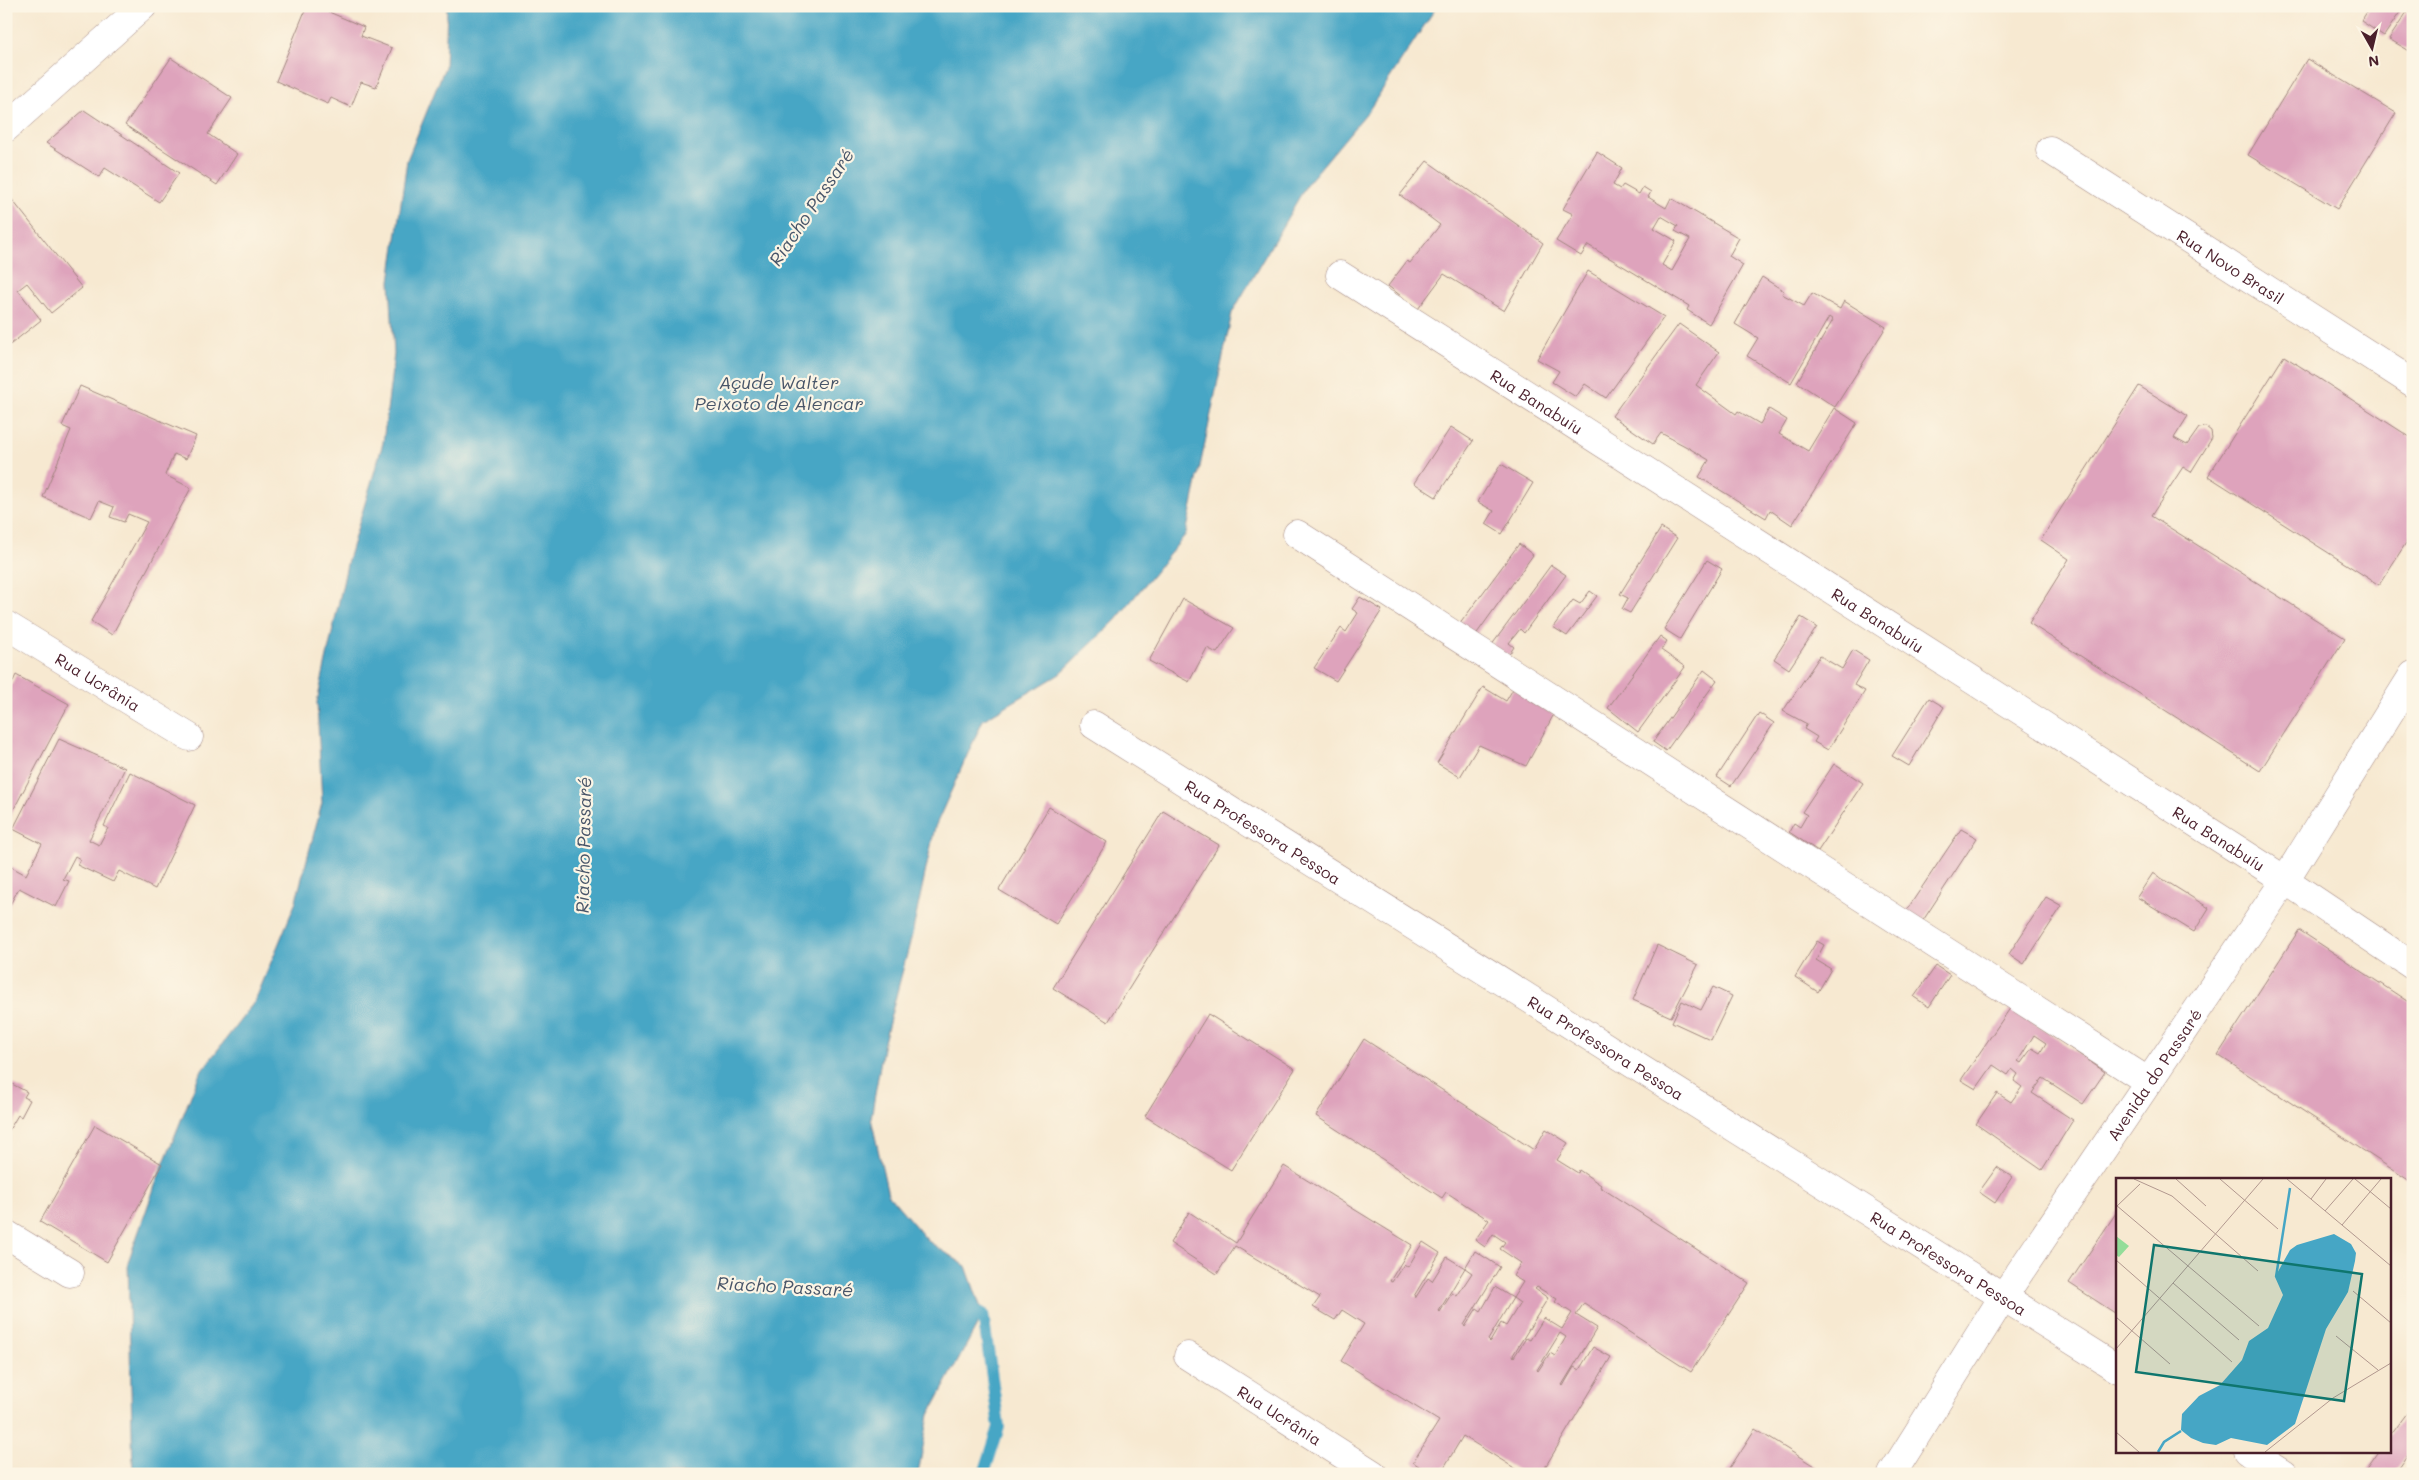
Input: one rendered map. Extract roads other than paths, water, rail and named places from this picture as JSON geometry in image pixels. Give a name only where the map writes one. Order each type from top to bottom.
[{"type":"street","points":[[6,128],[142,6]]},
{"type":"street","name":"Rua Novo Brasil","points":[[2050,150],[2413,383]]},
{"type":"street","name":"Rua Banabuíu","points":[[1340,276],[2285,880],[2413,966]]},
{"type":"street","points":[[1297,534],[2149,1082]]},
{"type":"street","name":"Rua Ucrânia","points":[[6,625],[189,738]]},
{"type":"street","name":"Avenida do Passaré","points":[[1892,1474],[2004,1297],[2285,880],[2413,675]]},
{"type":"street","name":"Rua Professora Pessoa","points":[[1094,724],[2116,1368]]},
{"type":"street","points":[[6,1234],[70,1273]]},
{"type":"street","name":"Rua Ucrânia","points":[[1188,1356],[1373,1474]]},
{"type":"street","points":[[2250,1452],[2284,1474]]},
{"type":"water","name":"Açude Walter Peixoto de Alencar","points":[[447,6],[1437,6],[1369,110],[1307,184],[1232,313],[1186,534],[1115,621],[1060,674],[983,720],[935,827],[912,935],[884,1042],[871,1118],[888,1194],[928,1241],[966,1266],[983,1314],[929,1415],[918,1474],[133,1474],[128,1262],[157,1180],[200,1073],[255,1001],[295,904],[322,803],[317,702],[348,560],[383,443],[394,354],[390,281],[407,160],[445,67]]},
{"type":"waterway","name":"Riacho Passaré","points":[[967,1313],[983,1314],[999,1427],[984,1474]]}]
